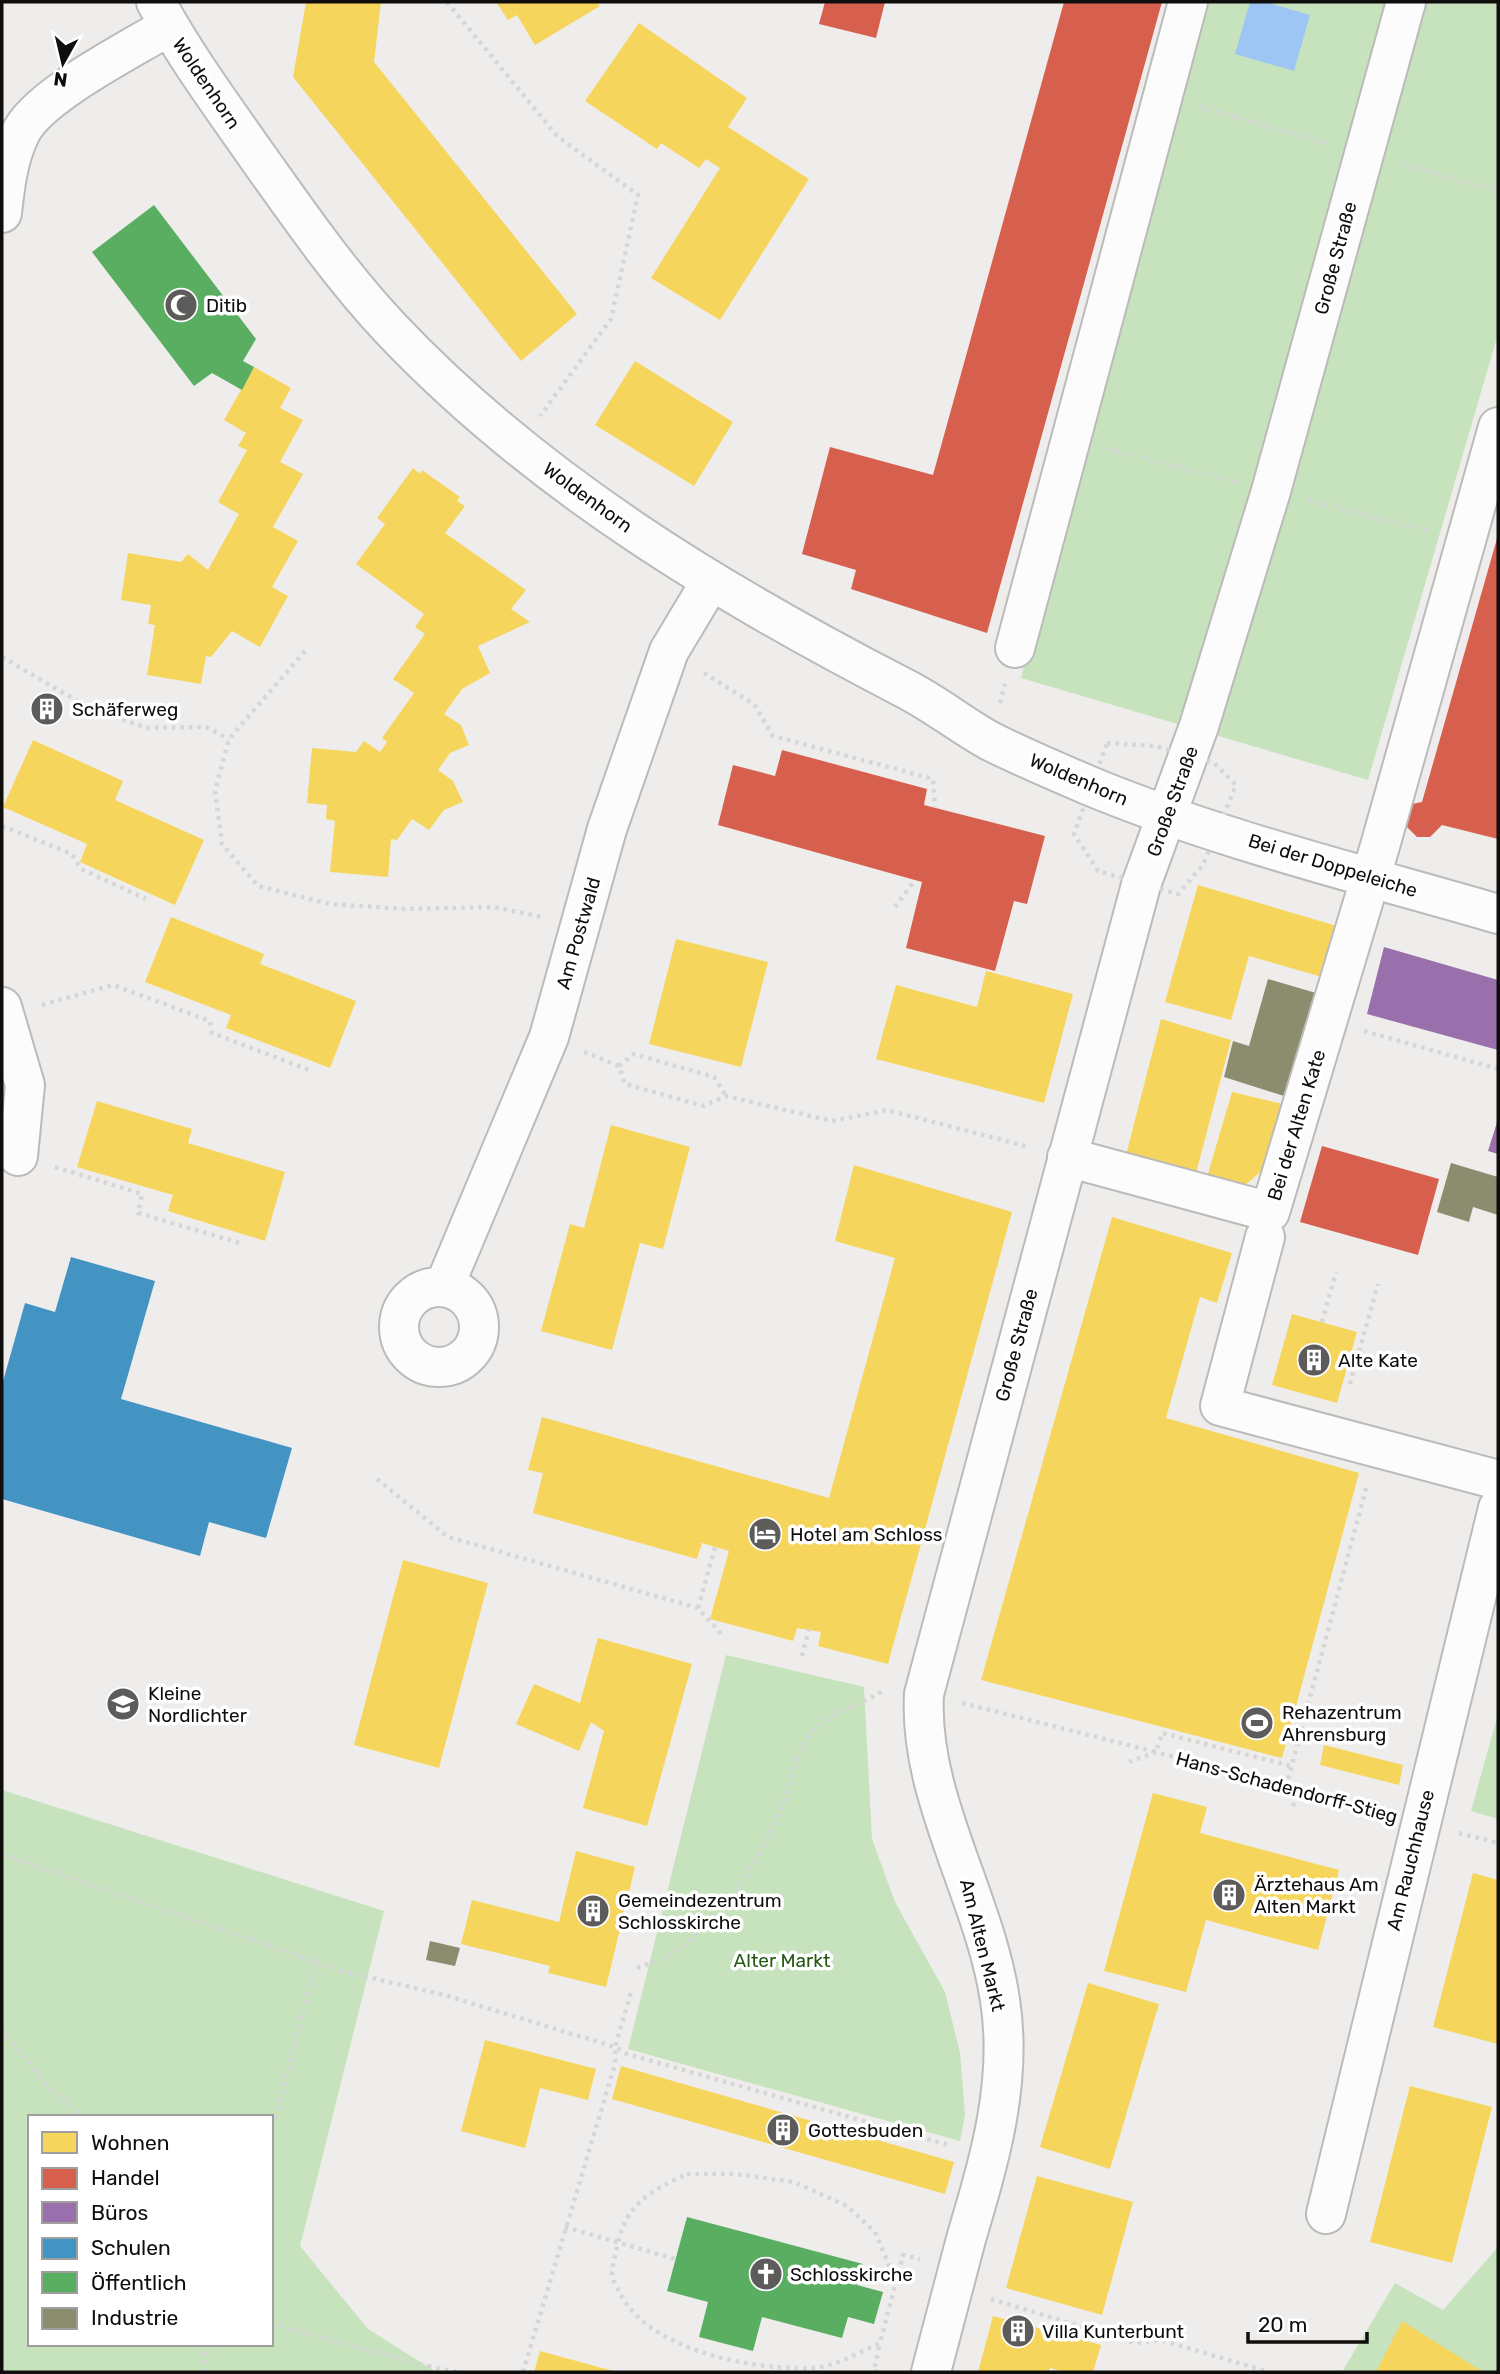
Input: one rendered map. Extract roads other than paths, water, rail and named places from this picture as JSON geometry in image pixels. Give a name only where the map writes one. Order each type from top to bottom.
[{"type":"street","points":[[1015,648],[1188,2]]},
{"type":"street","name":"Große Straße","points":[[947,1602],[1141,885],[1199,726],[1270,491],[1406,2]]},
{"type":"street","points":[[2,213],[8,168],[21,131],[54,97],[163,14]]},
{"type":"street","name":"Woldenhorn","points":[[163,14],[318,241],[387,325],[476,412],[606,511],[711,581],[838,656],[909,690],[990,741],[1089,785],[1168,815]]},
{"type":"street","points":[[1370,877],[1498,426]]},
{"type":"street","name":"Am Postwald","points":[[444,1287],[549,1037],[607,829],[669,650],[711,581]]},
{"type":"street","name":"Bei der Doppeleiche","points":[[1168,815],[1498,914]]},
{"type":"street","name":"Bei der Alten Kate","points":[[1067,1157],[1270,1212],[1370,877]]},
{"type":"street","points":[[3,1012],[25,1085],[19,1156]]},
{"type":"street","points":[[1265,1237],[1220,1406],[1498,1480]]},
{"type":"street","name":"Am Rauchhause","points":[[1326,2214],[1419,1822],[1498,1508]]},
{"type":"street","name":"Am Alten Markt","points":[[931,2372],[990,2157],[1003,2084],[1004,2036],[1000,1998],[978,1914],[930,1767],[922,1723],[908,1689],[947,1602]]},
{"type":"water","points":[[1250,2],[1266,2],[1310,15],[1294,71],[1235,54]]},
{"type":"place","name":"Ditib","points":[[181,305]]},
{"type":"place","name":"Schäferweg","points":[[47,709]]},
{"type":"place","name":"Alte Kate","points":[[1314,1360]]},
{"type":"place","name":"Hotel am Schloss","points":[[765,1534]]},
{"type":"place","name":"Kleine Nordlichter","points":[[123,1704]]},
{"type":"place","name":"Rehazentrum Ahrensburg","points":[[1257,1723]]},
{"type":"place","name":"Ärztehaus Am Alten Markt","points":[[1229,1895]]},
{"type":"place","name":"Gemeindezentrum Schlosskirche","points":[[593,1911]]},
{"type":"place","name":"Gottesbuden","points":[[783,2130]]},
{"type":"place","name":"Schlosskirche","points":[[766,2274]]},
{"type":"place","name":"Villa Kunterbunt","points":[[1018,2331]]},
{"type":"park label","name":"Alter Markt","points":[[782,1960]]}]
